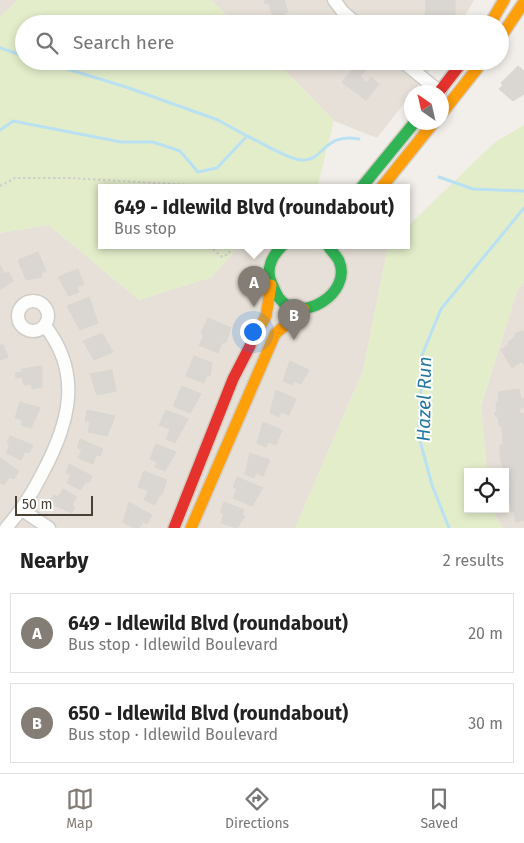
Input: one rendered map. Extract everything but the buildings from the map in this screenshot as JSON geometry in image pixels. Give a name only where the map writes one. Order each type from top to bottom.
[{"type":"street","points":[[334,0],[346,15]]},
{"type":"street","points":[[495,15],[504,0]]},
{"type":"street","points":[[509,24],[524,2]]},
{"type":"street","points":[[413,70],[431,85]]},
{"type":"street","points":[[448,85],[457,70]]},
{"type":"street","points":[[449,88],[472,70]]},
{"type":"street","points":[[364,184],[408,130]]},
{"type":"street","points":[[384,184],[428,130]]},
{"type":"street","points":[[279,249],[270,263],[269,275],[271,285],[276,295],[284,302],[304,309]]},
{"type":"street","points":[[191,528],[275,334],[304,309],[323,304],[338,288],[340,272],[337,257],[330,249]]},
{"type":"street","points":[[337,257],[341,249]]},
{"type":"street","points":[[174,528],[233,379],[266,316],[271,285]]},
{"type":"street","points":[[6,528],[22,510],[51,457],[66,420],[69,387],[65,361],[55,339],[45,326]]},
{"type":"street","points":[[22,510],[49,528]]},
{"type":"path","points":[[0,186],[15,178],[70,178],[173,184]]},
{"type":"path","points":[[213,249],[222,257],[232,249]]},
{"type":"shaded area","points":[[0,0],[18,0],[0,17]]},
{"type":"shaded area","points":[[211,0],[474,0],[465,15],[227,15]]},
{"type":"shaded area","points":[[285,70],[430,70],[418,85],[404,85],[404,103],[377,138],[334,121]]},
{"type":"shaded area","points":[[49,225],[139,300],[212,277],[236,249],[387,249],[363,371],[295,528],[0,528],[0,233]]},
{"type":"shaded area","points":[[524,282],[524,528],[503,528],[494,513],[509,513],[509,468],[487,468],[481,406],[517,291]]},
{"type":"green space","points":[[18,0],[211,0],[227,15],[15,15],[15,70],[285,70],[334,121],[318,184],[98,184],[98,249],[236,249],[212,277],[139,300],[49,225],[0,233],[0,17]]},
{"type":"green space","points":[[524,125],[524,282],[517,291],[481,405],[487,468],[464,468],[464,513],[494,513],[503,528],[295,528],[363,371],[387,249],[410,249],[410,224],[495,142]]},
{"type":"waterway","points":[[0,48],[15,53]]},
{"type":"waterway","points":[[70,70],[126,87],[218,120],[247,136]]},
{"type":"waterway","points":[[0,130],[13,121],[121,142],[153,142],[180,151],[198,172],[217,168],[247,136],[281,154],[301,160],[315,157],[331,143],[338,140],[347,138],[359,139]]},
{"type":"waterway","points":[[439,177],[473,189],[524,191]]},
{"type":"waterway","name":"Hazel Run","points":[[449,528],[432,485],[419,437],[422,355],[441,309],[524,208]]},
{"type":"traffic: fast","points":[[364,184],[408,130]]},
{"type":"traffic: fast","points":[[279,249],[269,268],[270,279],[279,298],[288,306],[299,309],[311,307],[322,302],[332,294],[338,284],[341,273],[339,261],[330,249]]},
{"type":"traffic: slow","points":[[495,15],[504,0]]},
{"type":"traffic: slow","points":[[509,24],[524,2]]},
{"type":"traffic: slow","points":[[449,104],[476,70]]},
{"type":"traffic: slow","points":[[384,184],[428,130]]},
{"type":"traffic: slow","points":[[250,346],[266,316],[271,285]]},
{"type":"traffic: slow","points":[[191,528],[275,334],[304,309]]},
{"type":"traffic: jam","points":[[444,85],[456,70]]},
{"type":"traffic: jam","points":[[174,528],[233,379],[250,346]]},
{"type":"place","name":"649 - Idlewild Blvd (roundabout)","points":[[254,307]]},
{"type":"place","name":"650 - Idlewild Blvd (roundabout)","points":[[294,340]]}]
